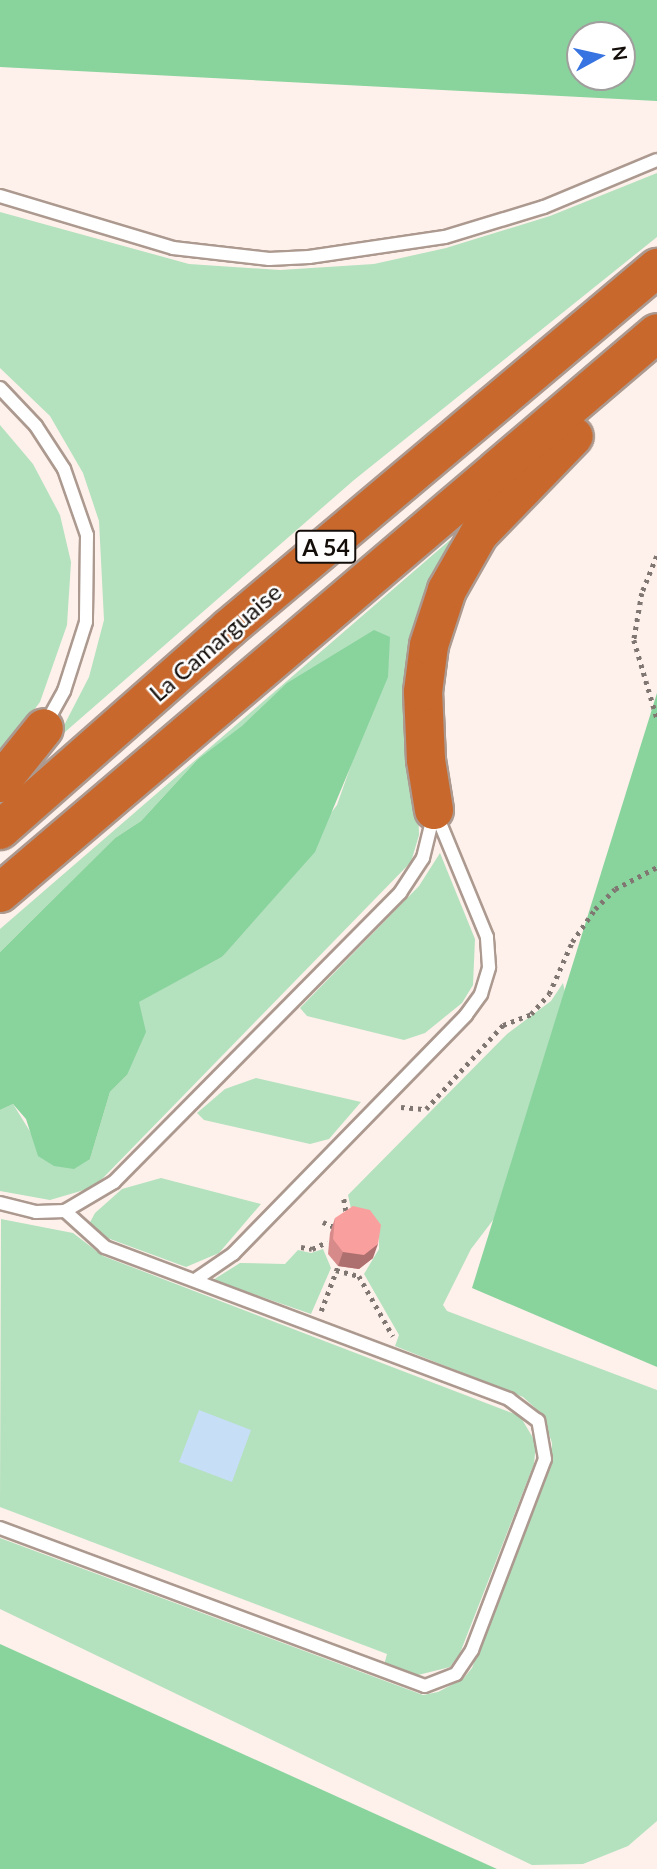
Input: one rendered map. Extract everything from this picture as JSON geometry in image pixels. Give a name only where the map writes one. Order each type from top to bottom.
[{"type":"highway","name":"La Camarguaise","points":[[0,830],[228,629],[657,268]]},
{"type":"highway","name":"La Camarguaise","points":[[0,893],[657,333]]},
{"type":"highway","points":[[434,810],[426,760],[423,692],[429,645],[447,590],[479,534],[537,469],[657,362]]},
{"type":"highway","points":[[0,783],[44,728]]},
{"type":"lane","points":[[0,197],[173,248],[269,259],[309,257],[445,237],[544,207],[657,160]]},
{"type":"lane","points":[[0,388],[36,426],[59,461],[87,535],[86,622],[64,691],[44,728]]},
{"type":"lane","points":[[195,1280],[233,1254],[466,1015],[481,994],[489,967],[487,937],[434,810]]},
{"type":"lane","points":[[1,1204],[36,1212],[65,1211],[90,1200],[150,1149],[400,893],[423,858],[434,810]]},
{"type":"lane","points":[[0,1528],[399,1679],[425,1686],[446,1681],[456,1674],[472,1650],[541,1471],[544,1437],[530,1412],[509,1399],[105,1247],[65,1211]]},
{"type":"path","points":[[657,555],[642,593],[634,640],[657,718]]},
{"type":"path","points":[[382,1101],[417,1111],[426,1110],[503,1025],[531,1014],[549,995],[572,942],[595,909],[615,889],[657,867]]},
{"type":"path","points":[[344,1199],[348,1220]]},
{"type":"path","points":[[323,1222],[334,1227]]},
{"type":"path","points":[[301,1247],[312,1249],[327,1242]]},
{"type":"path","points":[[316,1326],[337,1268],[359,1276],[393,1336],[388,1353]]},
{"type":"green space","points":[[0,0],[657,0],[657,101],[0,67]]},
{"type":"green space","points":[[657,173],[657,237],[354,480],[57,739],[89,677],[104,620],[99,521],[83,473],[50,416],[0,368],[0,212],[189,264],[280,270],[374,264],[446,248],[550,216]]},
{"type":"green space","points":[[0,425],[33,464],[60,515],[71,562],[67,625],[40,702],[0,755]]},
{"type":"green space","points":[[450,540],[455,545],[418,802],[419,835],[411,862],[91,1188],[50,1200],[0,1191],[0,1110],[13,1104],[31,1133],[90,1159],[110,1092],[127,1075],[138,1002],[222,957],[337,805],[362,734],[374,631],[198,759],[141,821],[115,838],[0,952],[0,929]]},
{"type":"green space","points":[[374,630],[390,637],[388,677],[315,852],[222,957],[139,1002],[146,1032],[127,1075],[110,1092],[90,1159],[74,1169],[54,1166],[38,1156],[26,1119],[13,1104],[0,1110],[0,952],[115,838],[141,821],[198,759],[242,726],[287,683]]},
{"type":"green space","points":[[657,693],[657,1367],[472,1288]]},
{"type":"green space","points":[[440,853],[475,939],[473,985],[462,1003],[425,1033],[404,1040],[307,1016],[300,1008],[419,886]]},
{"type":"green space","points":[[563,983],[571,1019],[547,1149],[471,1249],[443,1305],[447,1311],[657,1390],[657,1821],[628,1846],[583,1864],[532,1865],[0,1609],[0,1538],[423,1695],[438,1692],[463,1679],[472,1668],[551,1463],[552,1443],[542,1414],[523,1397],[395,1346],[399,1335],[364,1274],[379,1249],[379,1237],[353,1218],[348,1195],[507,1034],[551,1001]]},
{"type":"green space","points":[[256,1078],[361,1102],[329,1139],[310,1144],[204,1120],[197,1113],[225,1089]]},
{"type":"green space","points":[[161,1178],[261,1204],[219,1253],[186,1267],[91,1232],[88,1226],[95,1213],[122,1189]]},
{"type":"green space","points":[[1,1219],[73,1233],[103,1256],[520,1416],[536,1443],[534,1464],[460,1653],[450,1667],[418,1675],[384,1665],[387,1654],[0,1507]]},
{"type":"green space","points":[[323,1249],[331,1268],[311,1314],[213,1280],[240,1263],[285,1264],[298,1250],[311,1253]]},
{"type":"green space","points":[[0,1644],[497,1869],[0,1869]]},
{"type":"water","points":[[199,1410],[251,1430],[232,1482],[179,1462]]},
{"type":"building","points":[[353,1206],[370,1210],[381,1225],[378,1244],[364,1255],[343,1252],[333,1239],[335,1218]]}]
